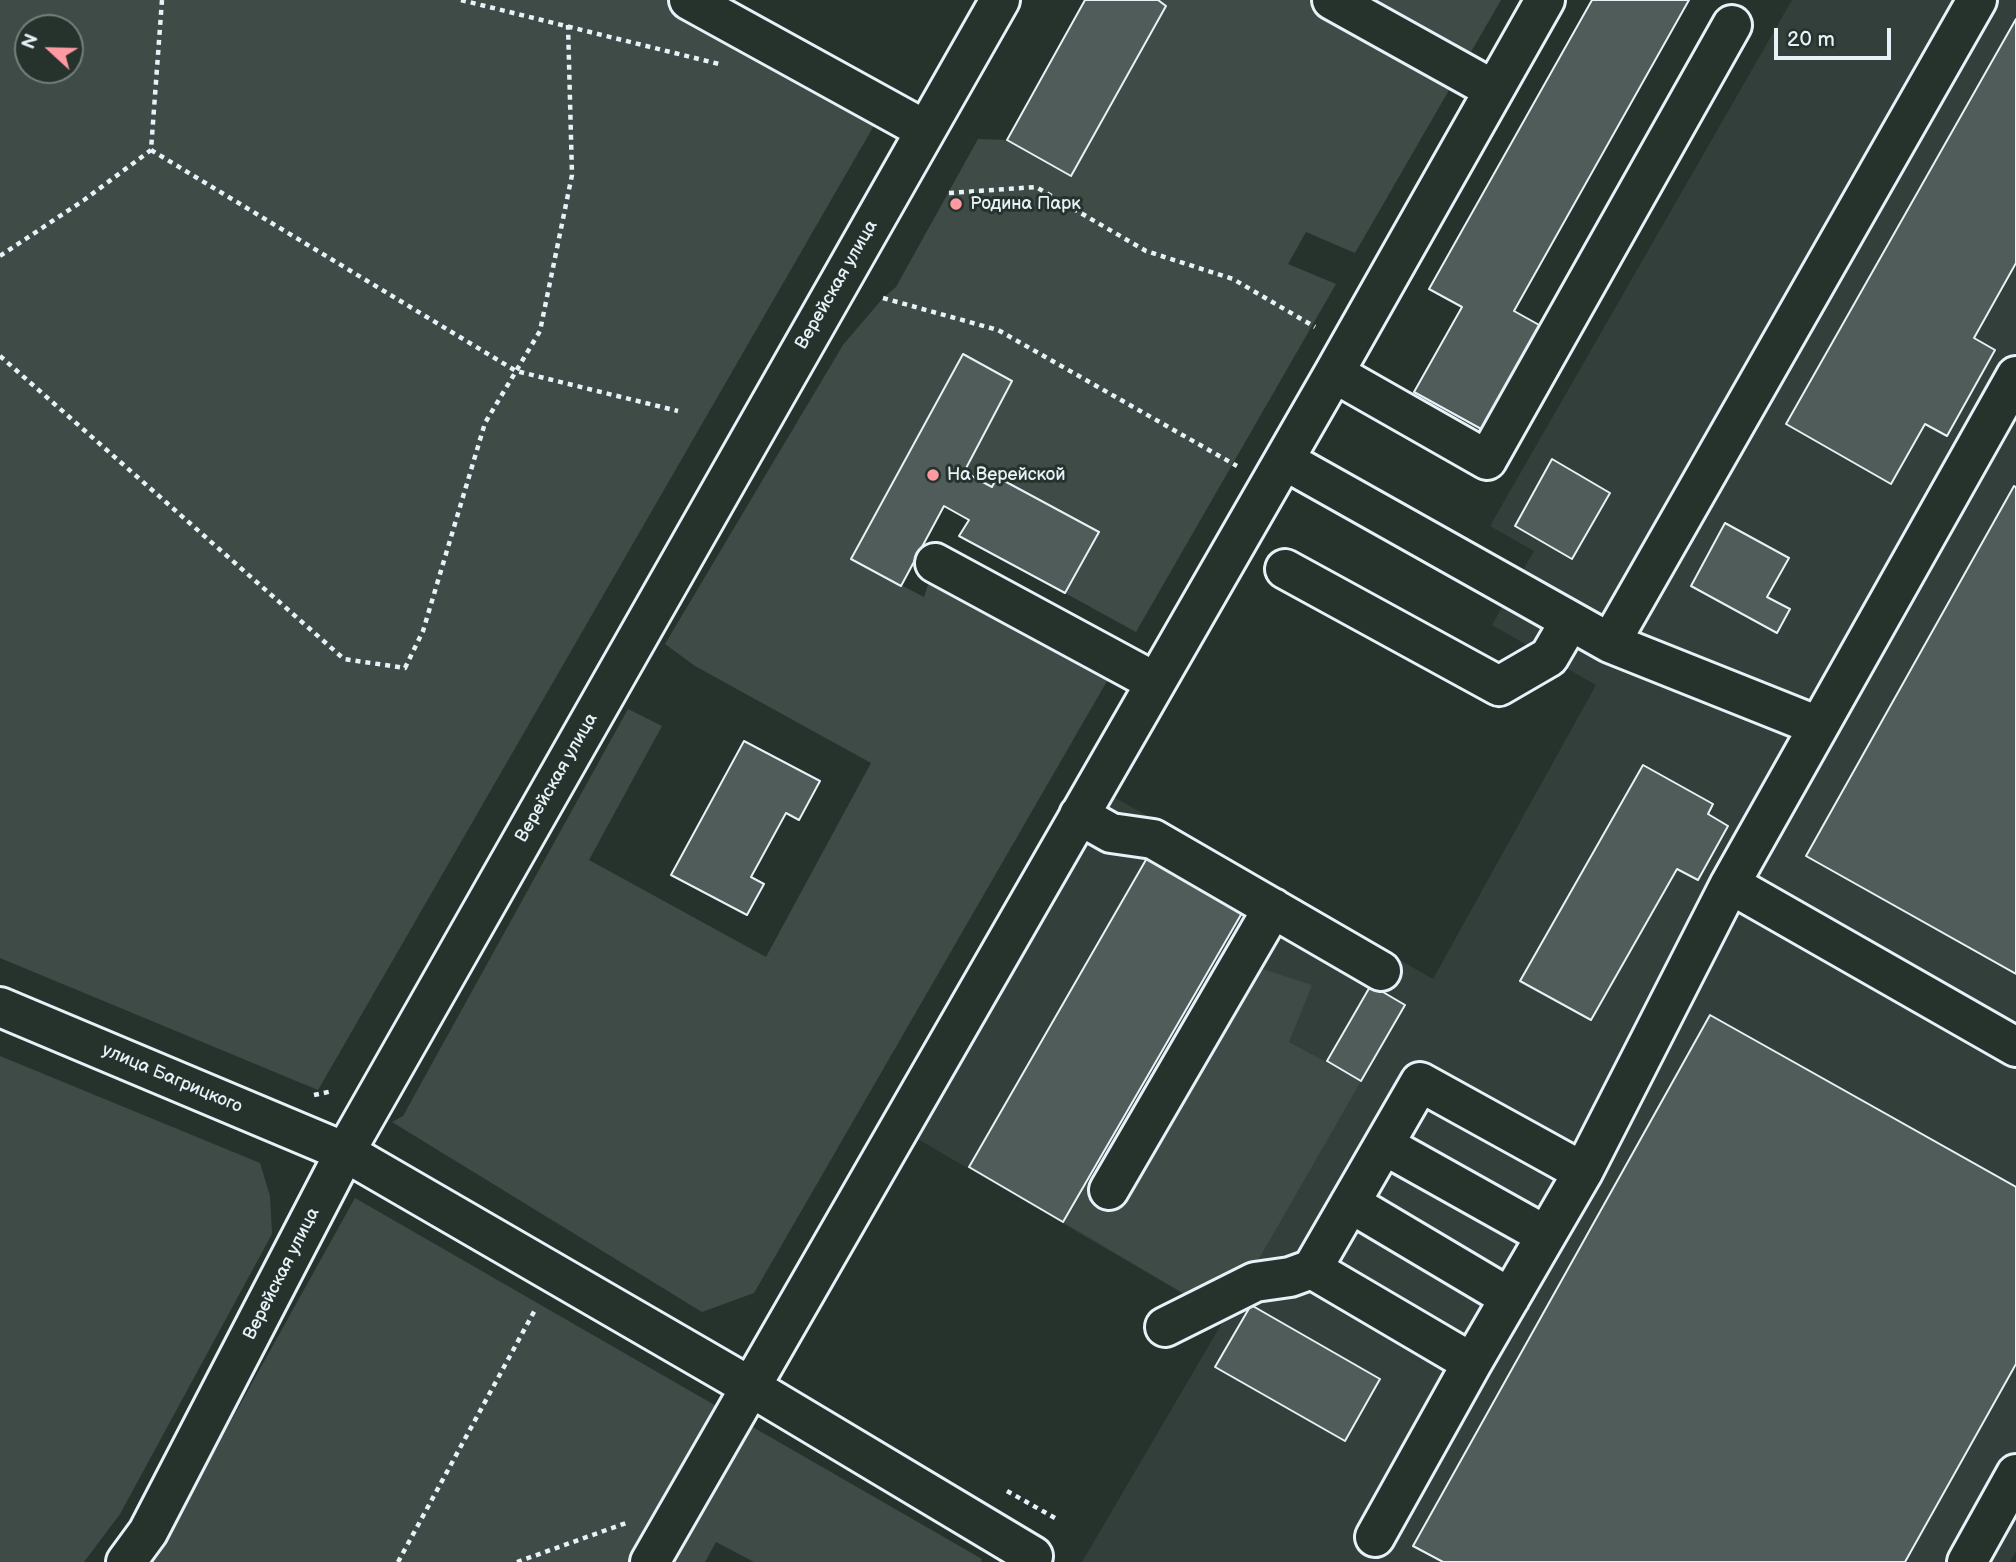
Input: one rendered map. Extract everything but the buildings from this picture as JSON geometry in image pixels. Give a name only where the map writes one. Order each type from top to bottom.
[{"type":"street","points":[[689,0],[925,130]]},
{"type":"street","name":"Верейская улица","points":[[126,1562],[148,1532],[345,1152],[1000,0]]},
{"type":"street","points":[[1332,0],[1494,90]]},
{"type":"street","points":[[650,1562],[1277,472],[1545,0]]},
{"type":"street","points":[[1610,643],[1977,0]]},
{"type":"street","points":[[1341,360],[1487,460],[1732,25]]},
{"type":"street","points":[[1375,1537],[1583,1172],[1730,884],[2016,376]]},
{"type":"street","points":[[1277,472],[1610,643],[1818,726]]},
{"type":"street","points":[[935,563],[1155,682]]},
{"type":"street","points":[[1285,569],[1499,686],[1549,657],[1570,621]]},
{"type":"street","points":[[1079,815],[1111,833],[1153,839],[1381,971]]},
{"type":"street","points":[[1730,884],[2016,1047]]},
{"type":"street","points":[[1109,1190],[1273,908]]},
{"type":"street","name":"улица Багрицкого","points":[[0,1007],[345,1152],[749,1386],[1033,1556]]},
{"type":"street","points":[[1166,1327],[1255,1282],[1290,1278],[1312,1269],[1420,1082],[1583,1172]]},
{"type":"street","points":[[1384,1145],[1545,1235]]},
{"type":"street","points":[[1350,1203],[1510,1298]]},
{"type":"street","points":[[1312,1269],[1472,1363]]},
{"type":"street","points":[[1967,1562],[2016,1474]]},
{"type":"path","points":[[0,256],[84,200],[151,150],[162,0]]},
{"type":"path","points":[[461,0],[730,67]]},
{"type":"path","points":[[0,356],[344,659],[405,668],[423,631],[485,423],[540,331],[572,174],[568,25]]},
{"type":"path","points":[[151,150],[516,371],[678,411]]},
{"type":"path","points":[[949,192],[1036,187],[1146,251],[1233,279],[1341,360]]},
{"type":"path","points":[[883,298],[998,330],[1277,472]]},
{"type":"path","points":[[398,1562],[555,1273]]},
{"type":"path","points":[[517,1562],[683,1503]]},
{"type":"shaded area","points":[[0,0],[724,0],[891,96],[318,1090],[0,958]]},
{"type":"shaded area","points":[[1158,0],[1501,0],[1355,253],[1306,232],[1288,264],[1336,284],[1136,632],[1065,593],[1098,533],[997,478],[992,487],[964,472],[1012,382],[962,355],[851,559],[924,597],[935,563],[1118,662],[754,1293],[702,1312],[392,1122],[403,1116],[628,709],[662,726],[589,860],[766,957],[871,763],[695,666],[665,644],[843,345],[883,298],[896,287],[978,139],[1007,140],[1071,176],[1166,7]]},
{"type":"shaded area","points":[[1792,0],[2016,0],[2016,1551],[2010,1562],[1082,1562],[1225,1318],[916,1138],[1114,797],[1433,979],[1596,685],[1492,625],[1534,551],[1490,526]]},
{"type":"shaded area","points":[[1241,962],[1312,985],[1289,1042],[1361,1081],[1225,1318],[1063,1222],[1085,1182],[1109,1190]]},
{"type":"shaded area","points":[[0,1056],[260,1163],[270,1196],[272,1234],[120,1514],[84,1562],[0,1562]]},
{"type":"shaded area","points":[[355,1198],[982,1559],[981,1562],[754,1562],[716,1542],[705,1562],[149,1562],[163,1543]]},
{"type":"place","name":"Родина Парк","points":[[956,204]]},
{"type":"place","name":"На Верейской","points":[[933,475]]}]
